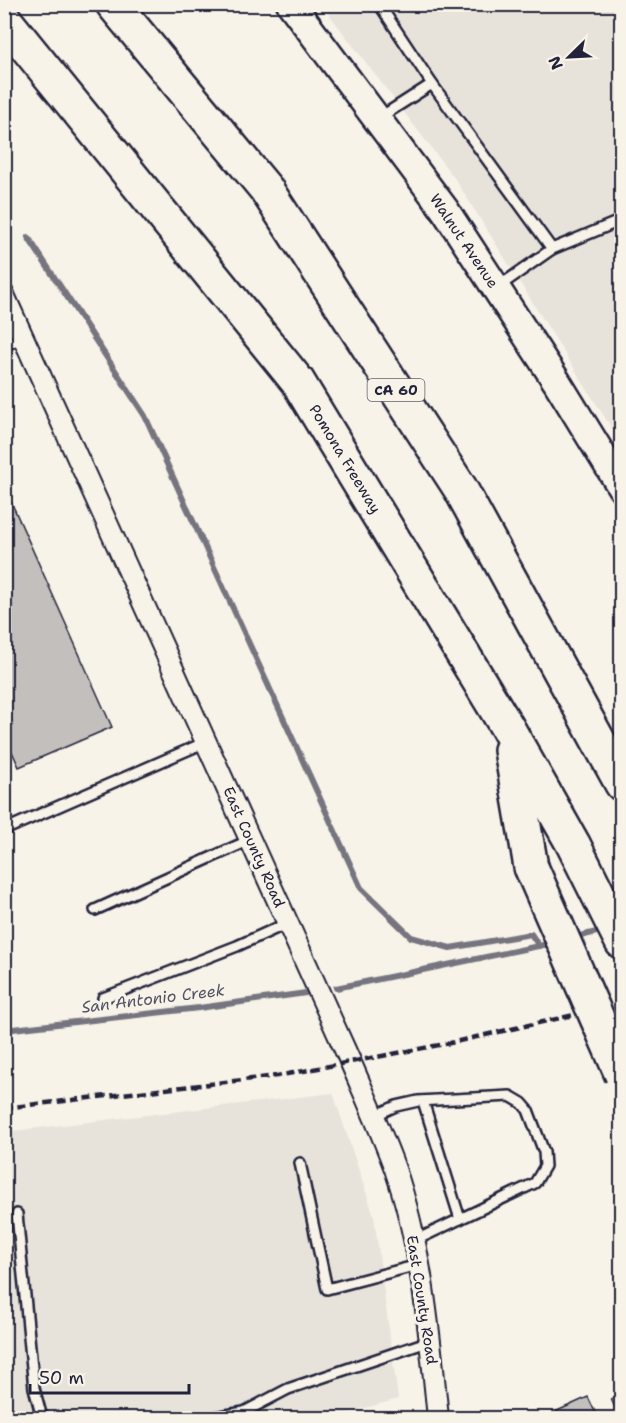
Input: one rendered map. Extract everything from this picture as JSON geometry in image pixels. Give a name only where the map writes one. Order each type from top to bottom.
[{"type":"highway","name":"CA 60","points":[[121,14],[266,189],[460,488],[621,784]]},
{"type":"highway","name":"Pomona Freeway","points":[[4,19],[298,382],[507,727],[573,844],[621,942]]},
{"type":"highway","points":[[507,727],[531,867],[621,1075]]},
{"type":"street","name":"Walnut Avenue","points":[[291,4],[445,210],[621,488]]},
{"type":"street","name":"East County Road","points":[[4,295],[288,923],[374,1117],[395,1171],[414,1241],[430,1341],[438,1419]]},
{"type":"lane","points":[[379,4],[432,84],[552,249]]},
{"type":"lane","points":[[377,119],[432,84]]},
{"type":"lane","points":[[496,288],[552,249],[621,220]]},
{"type":"lane","points":[[4,345],[23,337]]},
{"type":"lane","points":[[4,830],[206,742]]},
{"type":"lane","points":[[95,910],[250,840]]},
{"type":"lane","points":[[103,998],[237,946],[288,923]]},
{"type":"lane","points":[[374,1117],[396,1106],[423,1101],[510,1096],[522,1103],[528,1110],[544,1152],[545,1166],[535,1183],[414,1241]]},
{"type":"lane","points":[[423,1101],[460,1219]]},
{"type":"lane","points":[[300,1163],[327,1289],[418,1265]]},
{"type":"lane","points":[[16,1214],[34,1388],[41,1414],[45,1419]]},
{"type":"lane","points":[[208,1419],[244,1412],[288,1389],[430,1341]]},
{"type":"shaded area","points":[[322,5],[621,5],[621,443],[455,179]]},
{"type":"shaded area","points":[[333,1093],[374,1216],[398,1399],[329,1418],[5,1418],[4,1132]]},
{"type":"building","points":[[4,486],[112,727],[19,767],[4,734]]},
{"type":"building","points":[[622,1395],[622,1418],[620,1418],[611,1399]]},
{"type":"building","points":[[588,1397],[598,1418],[558,1418],[557,1411]]},
{"type":"waterway","points":[[28,237],[145,416],[361,888],[411,937],[450,948],[531,934],[539,946]]},
{"type":"waterway","name":"San Antonio Creek","points":[[572,938],[605,930]]},
{"type":"waterway","name":"San Antonio Creek","points":[[336,988],[553,943]]},
{"type":"waterway","name":"San Antonio Creek","points":[[4,1030],[199,1008],[306,993]]},
{"type":"railway","points":[[4,1108],[277,1076],[450,1043],[622,1004]]}]
